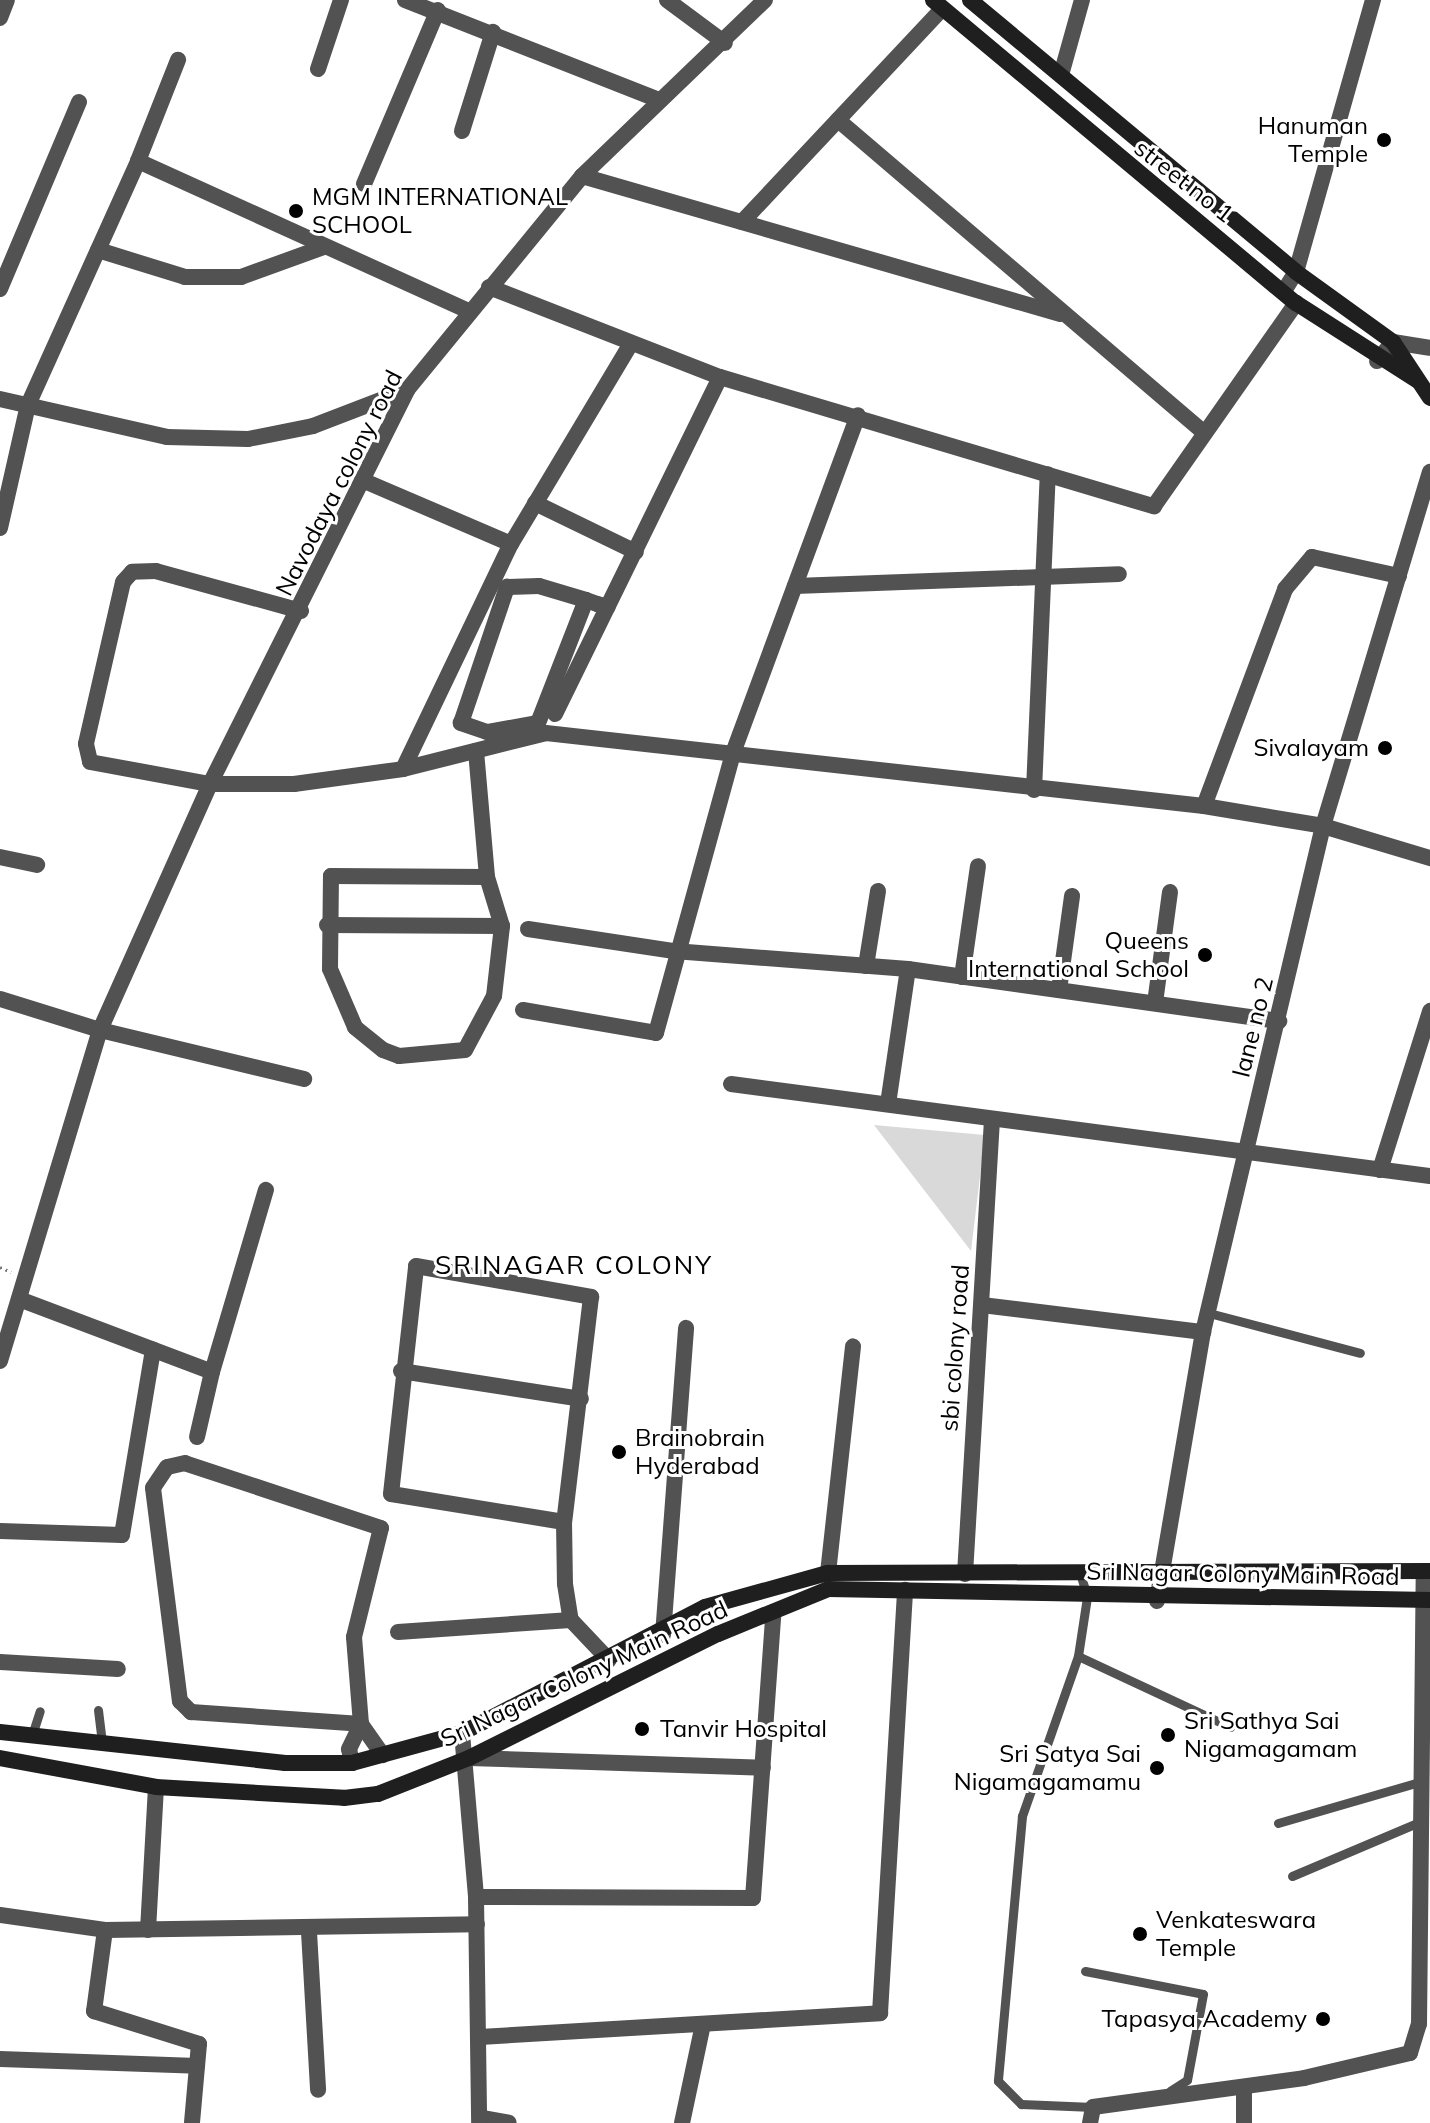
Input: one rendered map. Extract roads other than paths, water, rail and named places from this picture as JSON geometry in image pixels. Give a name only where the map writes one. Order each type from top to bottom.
[{"type":"main road","name":"street no 1","points":[[970,0],[1296,272],[1393,342],[1430,398]]},
{"type":"main road","name":"street no 1","points":[[937,4],[1049,104],[1290,297],[1377,361],[1418,381]]},
{"type":"main road","name":"Sri Nagar Colony Main Road","points":[[0,1732],[285,1763],[352,1763],[462,1733],[663,1635],[705,1607],[828,1573],[965,1574],[1163,1568],[1427,1571]]},
{"type":"main road","name":"Sri Nagar Colony Main Road","points":[[0,1758],[156,1787],[344,1798],[378,1794],[469,1758],[718,1634],[773,1617],[828,1589],[1157,1601],[1427,1600]]},
{"type":"main road","points":[[705,1607],[718,1634]]},
{"type":"street","points":[[0,18],[7,0]]},
{"type":"street","points":[[318,69],[341,0]]},
{"type":"street","points":[[405,0],[438,10],[659,100]]},
{"type":"street","points":[[667,0],[725,43]]},
{"type":"street","name":"Navodaya colony road","points":[[0,1361],[100,1030],[210,784],[301,611],[407,390],[582,176],[659,100],[725,43],[765,0]]},
{"type":"street","points":[[1061,75],[1082,0]]},
{"type":"street","points":[[489,287],[630,345],[720,377],[858,415],[1154,506],[1290,297],[1373,0]]},
{"type":"street","points":[[742,222],[838,120],[937,4]]},
{"type":"street","points":[[364,184],[438,10]]},
{"type":"street","points":[[462,131],[493,32]]},
{"type":"street","points":[[0,528],[28,405],[138,161],[178,60]]},
{"type":"street","points":[[0,289],[79,102]]},
{"type":"street","points":[[838,120],[1061,314],[1201,430]]},
{"type":"street","points":[[138,161],[469,311]]},
{"type":"street","points":[[582,176],[1061,314]]},
{"type":"street","points":[[98,250],[185,277],[241,277],[324,247]]},
{"type":"street","points":[[1377,361],[1393,342],[1430,348]]},
{"type":"street","points":[[403,769],[511,544],[630,345]]},
{"type":"street","points":[[546,733],[720,377]]},
{"type":"street","points":[[0,399],[167,437],[248,439],[313,426],[407,390]]},
{"type":"street","points":[[523,1010],[654,1035],[674,951],[733,753],[858,415]]},
{"type":"street","name":"lane no 2","points":[[1157,1601],[1203,1332],[1323,826],[1430,472]]},
{"type":"street","points":[[1034,790],[1041,575],[1048,474]]},
{"type":"street","points":[[362,480],[511,544]]},
{"type":"street","points":[[535,503],[636,552]]},
{"type":"street","points":[[1204,806],[1285,589],[1312,557],[1399,576]]},
{"type":"street","points":[[301,611],[156,571],[132,572],[123,582],[86,753],[101,769],[210,784],[294,784],[403,769],[546,733],[1034,790],[1204,806],[1323,826],[1430,858]]},
{"type":"street","points":[[795,586],[1119,574]]},
{"type":"street","points":[[586,600],[538,723],[487,732],[461,723],[507,587],[539,586],[586,600],[608,607]]},
{"type":"street","points":[[476,751],[487,877],[502,926],[494,996],[476,1040],[454,1054],[399,1056],[355,1027],[330,969],[327,925],[331,876],[487,877]]},
{"type":"street","points":[[0,857],[37,865]]},
{"type":"street","points":[[962,977],[978,866]]},
{"type":"street","points":[[866,966],[878,891]]},
{"type":"street","points":[[1155,1003],[1170,892]]},
{"type":"street","points":[[1059,990],[1072,896]]},
{"type":"street","points":[[327,925],[502,926]]},
{"type":"street","points":[[528,929],[674,951],[908,969],[1279,1021]]},
{"type":"street","points":[[888,1104],[908,969]]},
{"type":"street","points":[[0,999],[100,1030],[304,1079]]},
{"type":"street","points":[[1380,1170],[1430,1011]]},
{"type":"street","points":[[731,1084],[888,1104],[992,1124],[1430,1176]]},
{"type":"street","name":"sbi colony road","points":[[965,1574],[992,1124]]},
{"type":"street","points":[[197,1437],[212,1372],[266,1190]]},
{"type":"street","points":[[564,1522],[391,1494],[413,1273],[423,1263],[591,1297],[564,1522],[571,1620],[609,1660]]},
{"type":"street","points":[[19,1299],[212,1372]]},
{"type":"street","points":[[982,1305],[1203,1332]]},
{"type":"street","points":[[663,1635],[686,1328]]},
{"type":"street","points":[[828,1573],[853,1346]]},
{"type":"street","points":[[0,1531],[122,1535],[153,1350]]},
{"type":"street","points":[[401,1371],[581,1399]]},
{"type":"street","points":[[352,1763],[349,1749],[361,1724],[354,1637],[384,1533],[376,1522],[185,1463],[161,1473],[153,1488],[180,1701],[191,1712],[361,1724]]},
{"type":"street","points":[[1091,2115],[1141,2101],[1394,2062],[1410,2053],[1425,1973],[1419,1782],[1427,1571]]},
{"type":"street","points":[[480,2037],[880,2013],[905,1590]]},
{"type":"street","points":[[476,1897],[753,1898],[773,1617]]},
{"type":"street","points":[[398,1632],[571,1620]]},
{"type":"street","points":[[0,1662],[118,1669]]},
{"type":"street","points":[[361,1724],[383,1755]]},
{"type":"street","points":[[462,1733],[469,1758],[476,1897],[480,2121],[509,2123]]},
{"type":"street","points":[[469,1758],[763,1768]]},
{"type":"street","points":[[148,1930],[156,1787]]},
{"type":"street","points":[[0,1915],[105,1930],[309,1932],[477,1924]]},
{"type":"street","points":[[105,1930],[94,2011],[199,2044],[192,2123]]},
{"type":"street","points":[[309,1932],[318,2090]]},
{"type":"street","points":[[682,2123],[703,2024]]},
{"type":"street","points":[[0,2059],[197,2066]]},
{"type":"street","points":[[1244,2087],[1244,2123]]},
{"type":"lane","points":[[1209,1313],[1360,1353]]},
{"type":"lane","points":[[1079,1570],[1087,1597],[1078,1656],[1022,1816],[998,2081],[1021,2104],[1091,2115]]},
{"type":"lane","points":[[1078,1656],[1230,1727]]},
{"type":"lane","points":[[98,1710],[102,1742]]},
{"type":"lane","points":[[32,1735],[40,1711]]},
{"type":"lane","points":[[1278,1823],[1419,1782]]},
{"type":"lane","points":[[1292,1876],[1419,1822]]},
{"type":"lane","points":[[1085,1971],[1203,1994],[1187,2080],[1141,2101]]},
{"type":"place","name":"Hanuman Temple","points":[[1384,140]]},
{"type":"place","name":"MGM INTERNATIONAL SCHOOL","points":[[296,211]]},
{"type":"place","name":"Sivalayam","points":[[1385,748]]},
{"type":"place","name":"Queens International School","points":[[1205,955]]},
{"type":"place","name":"Brainobrain Hyderabad","points":[[619,1452]]},
{"type":"place","name":"Tanvir Hospital","points":[[642,1729]]},
{"type":"place","name":"Sri Sathya Sai Nigamagamam","points":[[1168,1735]]},
{"type":"place","name":"Sri Satya Sai Nigamagamamu","points":[[1157,1768]]},
{"type":"place","name":"Venkateswara Temple","points":[[1140,1934]]},
{"type":"place","name":"Tapasya Academy","points":[[1323,2019]]},
{"type":"district","name":"SRINAGAR COLONY","points":[[574,1265]]}]
